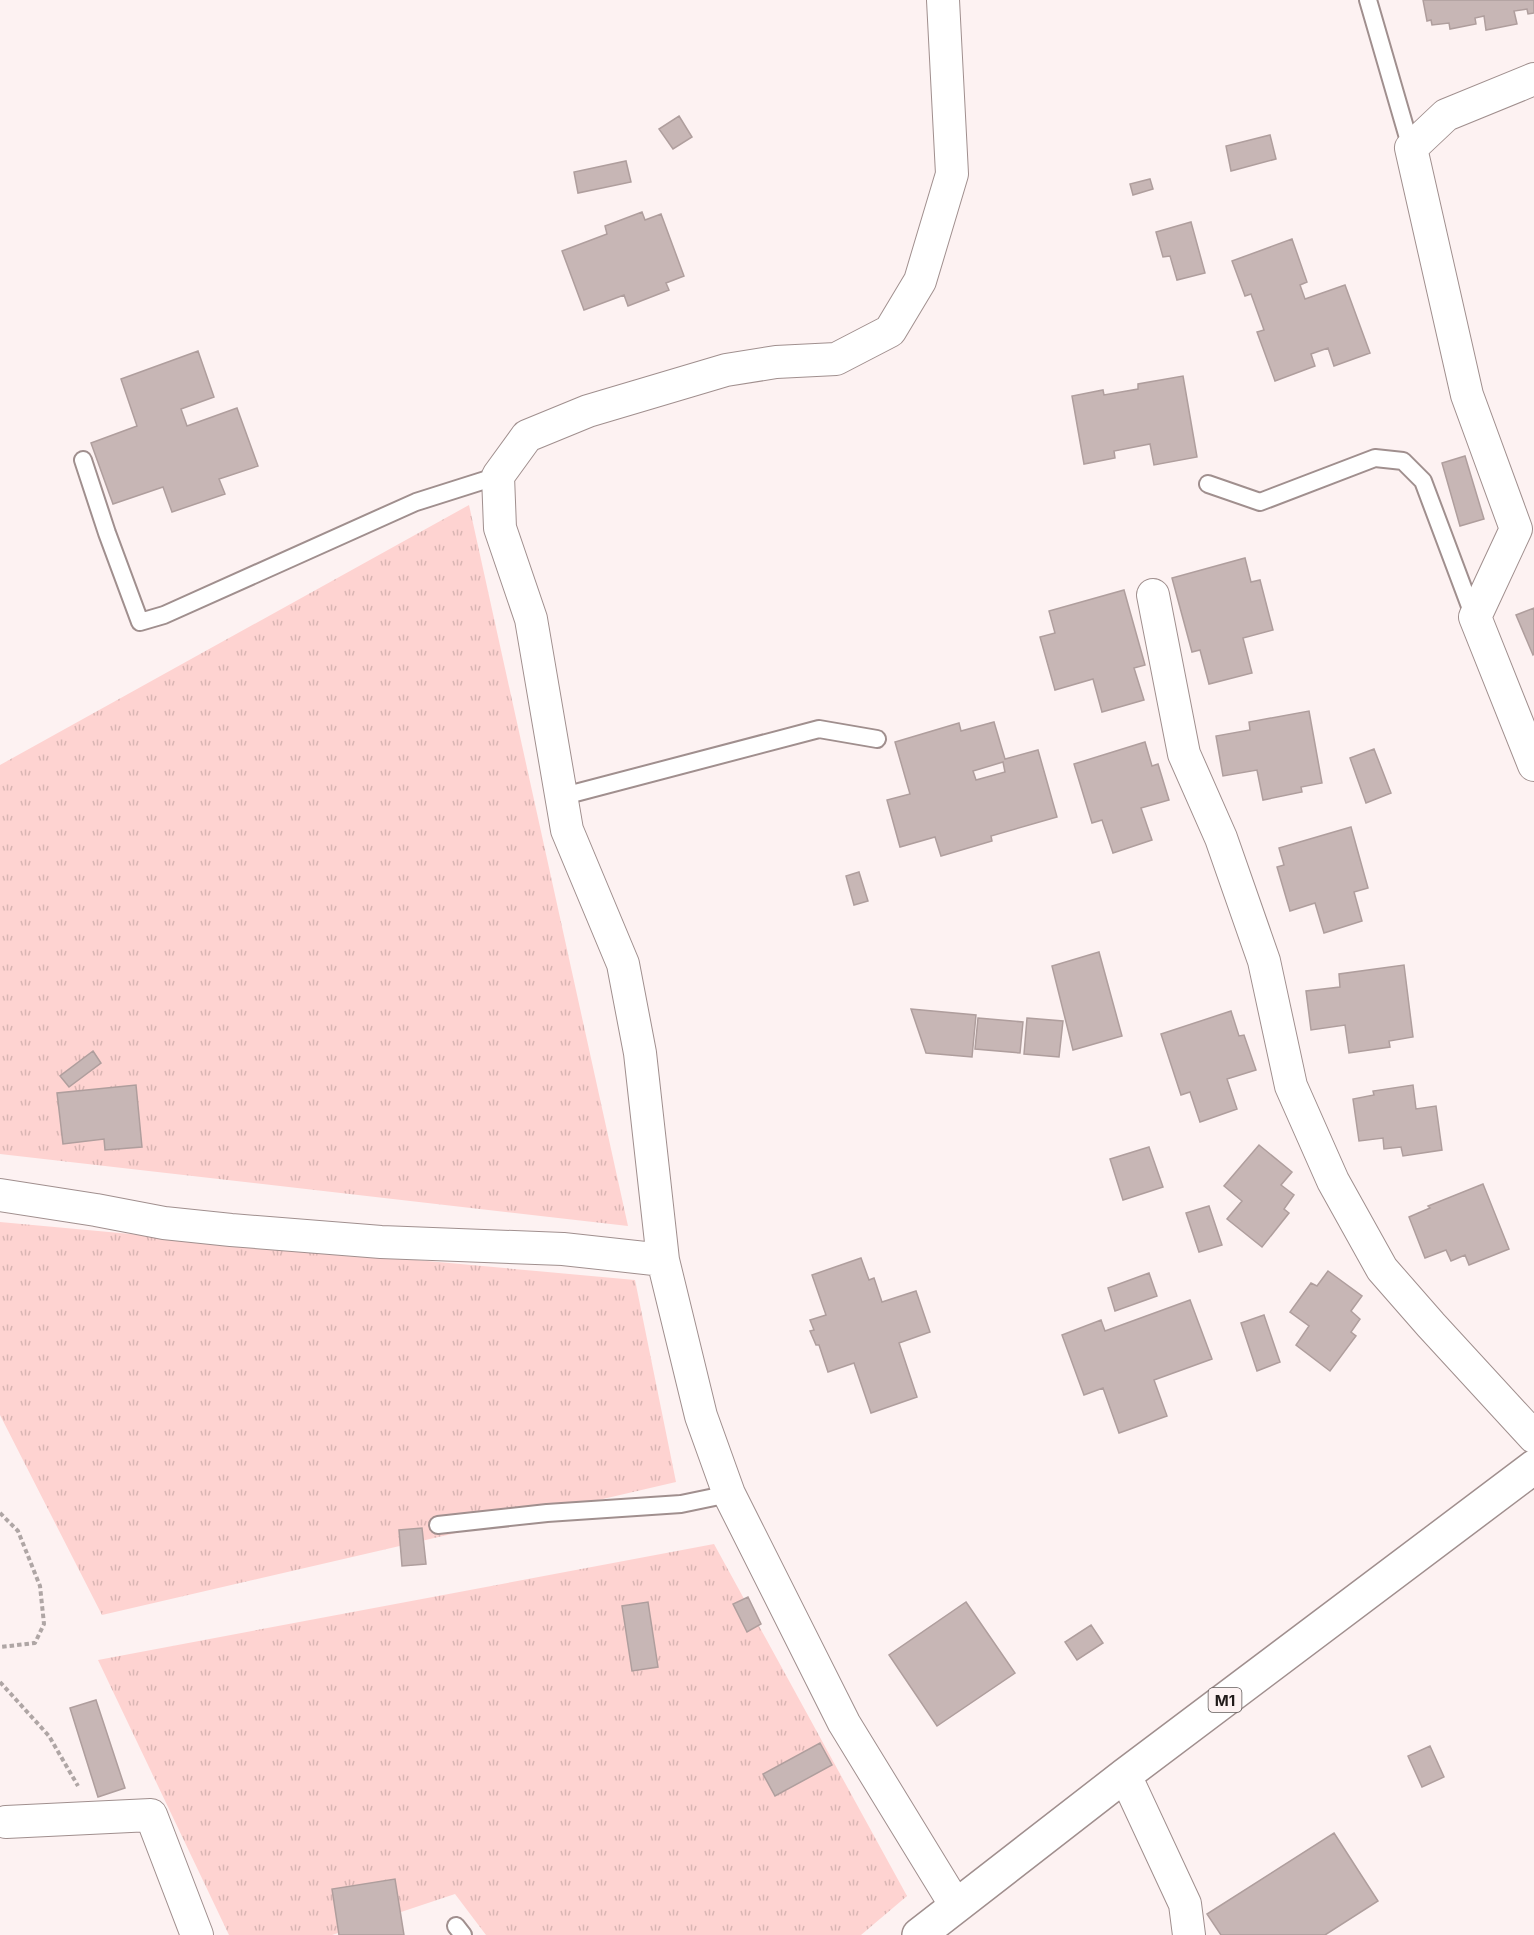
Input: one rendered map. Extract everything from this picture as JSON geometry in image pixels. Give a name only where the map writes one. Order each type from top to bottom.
[{"type":"highway","name":"M1","points":[[919,1935],[1125,1775],[1534,1467]]},
{"type":"street","points":[[943,0],[952,174],[920,281],[890,331],[836,359],[776,362],[726,370],[588,411],[527,436],[498,476],[500,528],[531,619],[567,830],[623,964],[640,1053],[663,1260],[701,1416],[729,1494],[844,1723],[956,1906]]},
{"type":"street","points":[[1534,79],[1446,115],[1411,148],[1467,395],[1515,529],[1475,617],[1534,765]]},
{"type":"street","points":[[1153,595],[1184,754],[1221,838],[1264,961],[1291,1086],[1333,1181],[1382,1269],[1431,1326],[1534,1437]]},
{"type":"street","points":[[0,1195],[164,1223],[231,1230],[381,1242],[562,1249],[663,1260]]},
{"type":"street","points":[[1125,1775],[1185,1904],[1189,1935]]},
{"type":"street","points":[[6,1822],[152,1815],[197,1935]]},
{"type":"lane","points":[[1368,0],[1411,148]]},
{"type":"lane","points":[[1208,484],[1260,502],[1375,458],[1403,461],[1423,481],[1475,617]]},
{"type":"lane","points":[[83,460],[140,622],[164,615],[416,502],[498,476]]},
{"type":"lane","points":[[560,797],[819,729],[877,739]]},
{"type":"lane","points":[[438,1525],[681,1504],[729,1494]]},
{"type":"path","points":[[0,1512],[18,1531],[40,1586],[44,1624],[35,1643],[0,1647]]},
{"type":"path","points":[[0,1682],[49,1736],[85,1799],[111,1817]]},
{"type":"green space","points":[[469,505],[628,1226],[0,1154],[0,765]]},
{"type":"green space","points":[[0,1222],[635,1280],[676,1482],[102,1615],[0,1415]]},
{"type":"green space","points":[[714,1544],[907,1896],[861,1935],[486,1935],[455,1894],[332,1935],[229,1935],[98,1660]]},
{"type":"building","points":[[1423,0],[1534,0],[1534,13],[1528,14],[1527,9],[1514,11],[1517,24],[1486,30],[1484,16],[1475,18],[1476,24],[1450,29],[1449,23],[1432,25],[1431,20],[1427,21]]},
{"type":"building","points":[[679,116],[692,137],[673,149],[659,129]]},
{"type":"building","points":[[1270,135],[1276,159],[1231,171],[1226,146]]},
{"type":"building","points":[[626,161],[631,182],[578,193],[574,172]]},
{"type":"building","points":[[1150,179],[1153,189],[1133,195],[1130,184]]},
{"type":"building","points":[[642,212],[645,220],[661,214],[684,276],[666,283],[669,290],[628,306],[624,295],[584,310],[562,251],[607,234],[605,226]]},
{"type":"building","points":[[1191,222],[1205,273],[1177,280],[1170,256],[1163,257],[1156,232]]},
{"type":"building","points":[[1292,239],[1307,282],[1300,285],[1305,299],[1345,285],[1370,353],[1334,366],[1328,348],[1311,354],[1315,366],[1275,381],[1257,332],[1264,330],[1251,294],[1245,296],[1232,261]]},
{"type":"building","points":[[198,351],[214,397],[181,409],[187,426],[237,408],[258,466],[219,479],[225,494],[172,512],[163,487],[113,504],[91,443],[137,426],[121,379]]},
{"type":"building","points":[[1183,376],[1197,457],[1154,465],[1150,444],[1114,451],[1115,458],[1084,464],[1072,396],[1103,390],[1104,395],[1138,389],[1138,384]]},
{"type":"building","points":[[1465,456],[1484,519],[1460,526],[1442,463]]},
{"type":"building","points":[[1245,558],[1251,582],[1260,580],[1273,630],[1243,638],[1252,673],[1209,684],[1200,650],[1192,652],[1172,578]]},
{"type":"building","points":[[1124,590],[1145,665],[1134,668],[1144,700],[1102,712],[1093,679],[1055,690],[1040,637],[1055,633],[1049,611]]},
{"type":"building","points":[[1534,608],[1534,654],[1533,655],[1516,615]]},
{"type":"building","points":[[1309,711],[1322,783],[1301,787],[1302,792],[1263,800],[1257,770],[1223,776],[1216,736],[1250,730],[1249,722]]},
{"type":"building","points":[[994,722],[1005,759],[1038,750],[1057,817],[991,836],[992,841],[941,856],[935,837],[900,847],[887,800],[910,794],[895,742],[959,723],[961,731]],"holes":[[[1003,762],[1005,772],[976,780],[973,771]]]},
{"type":"building","points":[[1145,742],[1152,766],[1158,764],[1169,800],[1141,808],[1152,840],[1113,853],[1102,820],[1092,823],[1074,764]]},
{"type":"building","points":[[1374,749],[1391,793],[1366,803],[1350,758]]},
{"type":"building","points":[[1351,827],[1368,888],[1354,892],[1362,921],[1324,933],[1315,903],[1290,911],[1277,867],[1284,865],[1279,848]]},
{"type":"building","points":[[859,872],[868,901],[854,905],[846,876]]},
{"type":"building","points":[[1099,952],[1122,1036],[1073,1050],[1052,966]]},
{"type":"building","points":[[1404,965],[1413,1037],[1389,1041],[1390,1047],[1349,1053],[1345,1025],[1311,1030],[1306,991],[1340,987],[1339,974]]},
{"type":"building","points":[[911,1009],[976,1015],[972,1057],[926,1053]]},
{"type":"building","points":[[1231,1011],[1239,1036],[1244,1035],[1256,1070],[1227,1079],[1237,1109],[1200,1122],[1190,1092],[1181,1095],[1161,1034]]},
{"type":"building","points":[[978,1018],[1023,1022],[1020,1053],[975,1049]]},
{"type":"building","points":[[1027,1018],[1063,1021],[1059,1057],[1024,1054]]},
{"type":"building","points":[[93,1051],[101,1063],[69,1087],[60,1076]]},
{"type":"building","points":[[136,1085],[142,1147],[105,1150],[104,1139],[63,1144],[57,1093]]},
{"type":"building","points":[[1413,1085],[1416,1109],[1436,1106],[1442,1150],[1403,1156],[1401,1147],[1384,1149],[1383,1138],[1359,1141],[1353,1099],[1374,1095],[1373,1091]]},
{"type":"building","points":[[1259,1145],[1292,1172],[1281,1185],[1294,1195],[1284,1209],[1289,1213],[1262,1247],[1227,1219],[1242,1201],[1224,1186]]},
{"type":"building","points":[[1149,1147],[1163,1187],[1123,1200],[1110,1159]]},
{"type":"building","points":[[1483,1184],[1509,1249],[1469,1265],[1465,1255],[1451,1261],[1446,1250],[1425,1258],[1409,1217],[1430,1208],[1428,1206]]},
{"type":"building","points":[[1209,1206],[1222,1245],[1199,1252],[1186,1213]]},
{"type":"building","points":[[861,1258],[869,1280],[874,1278],[882,1302],[916,1291],[930,1332],[899,1343],[917,1397],[871,1413],[854,1363],[828,1372],[819,1345],[816,1345],[810,1331],[814,1330],[810,1320],[826,1315],[812,1275]]},
{"type":"building","points":[[1328,1271],[1362,1296],[1351,1311],[1360,1319],[1351,1332],[1356,1336],[1330,1371],[1296,1345],[1309,1326],[1290,1312],[1311,1283],[1317,1286]]},
{"type":"building","points":[[1149,1273],[1157,1296],[1115,1311],[1108,1288]]},
{"type":"building","points":[[1190,1300],[1212,1359],[1154,1380],[1167,1416],[1119,1433],[1103,1388],[1084,1395],[1062,1335],[1101,1320],[1105,1331]]},
{"type":"building","points":[[1264,1315],[1280,1362],[1257,1371],[1241,1323]]},
{"type":"building","points":[[422,1528],[426,1564],[402,1566],[399,1530]]},
{"type":"building","points":[[748,1597],[761,1624],[747,1632],[733,1604]]},
{"type":"building","points":[[648,1602],[658,1667],[632,1671],[622,1606]]},
{"type":"building","points":[[966,1602],[1015,1673],[937,1726],[889,1655]]},
{"type":"building","points":[[1091,1625],[1103,1643],[1077,1660],[1065,1642]]},
{"type":"building","points":[[96,1700],[125,1788],[98,1797],[70,1708]]},
{"type":"building","points":[[820,1743],[832,1765],[775,1796],[763,1774]]},
{"type":"building","points":[[1430,1746],[1444,1777],[1422,1787],[1408,1756]]},
{"type":"building","points":[[1334,1833],[1378,1901],[1325,1935],[1221,1935],[1207,1914]]},
{"type":"building","points":[[395,1879],[404,1935],[339,1935],[332,1889]]}]
